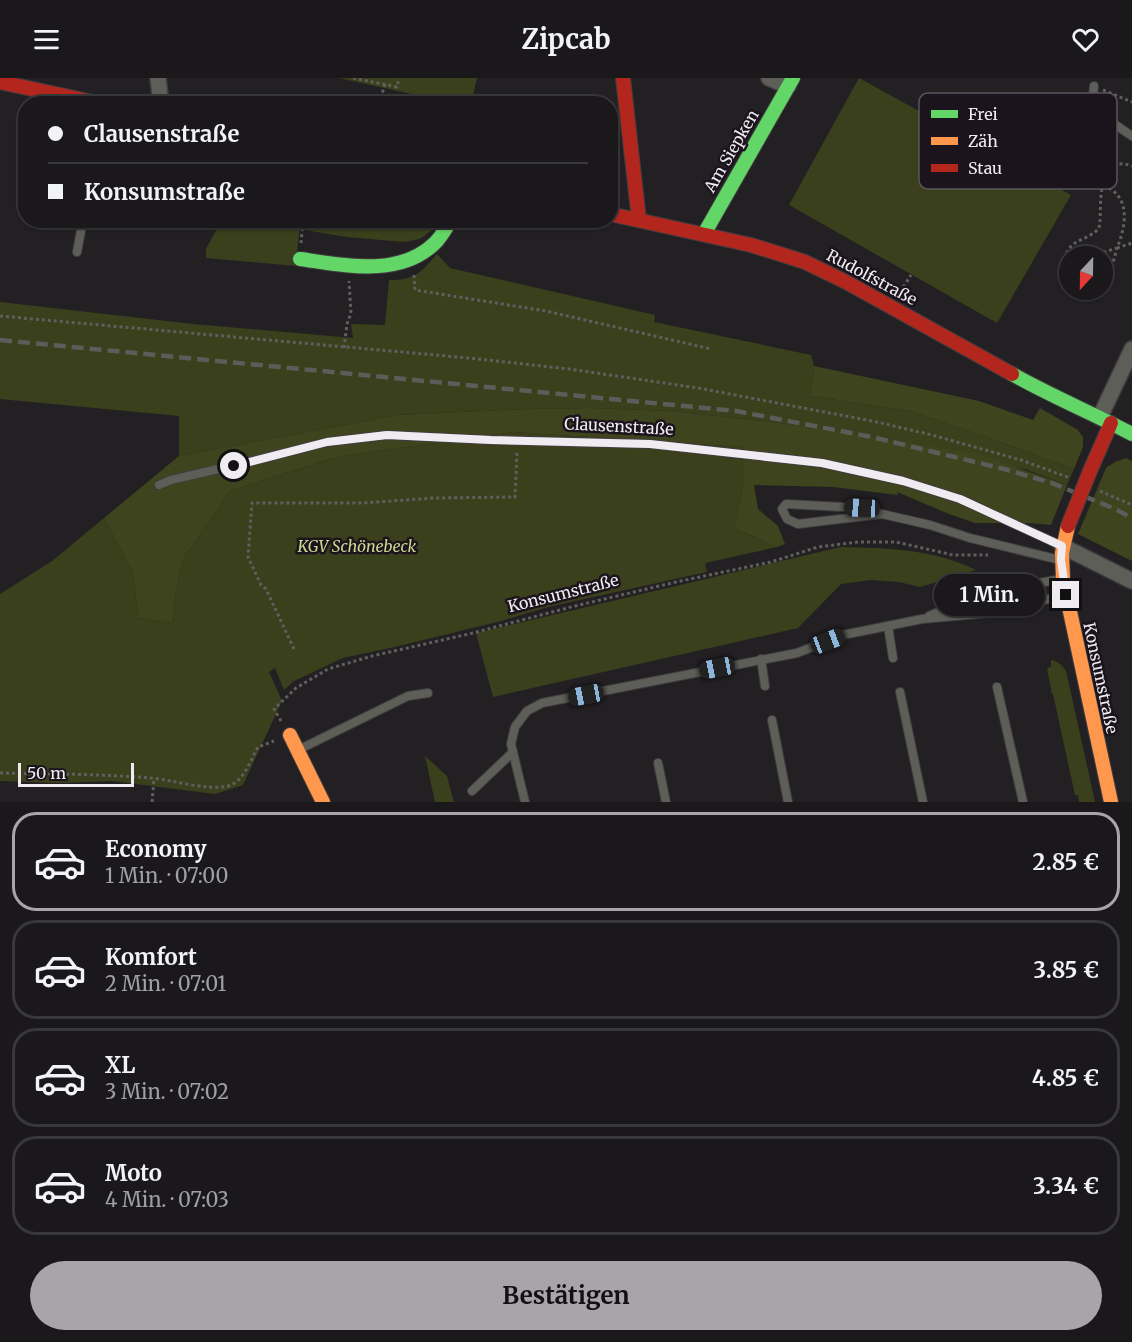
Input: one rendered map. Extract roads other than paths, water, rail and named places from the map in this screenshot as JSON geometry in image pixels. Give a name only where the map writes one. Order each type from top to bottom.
[{"type":"street","points":[[158,78],[160,96]]},
{"type":"street","points":[[623,78],[639,220]]},
{"type":"street","name":"Am Siepken","points":[[704,234],[791,82],[769,78]]},
{"type":"street","points":[[0,82],[65,96]]},
{"type":"street","name":"Rudolfstraße","points":[[618,216],[751,245],[805,262],[846,282],[1031,385],[1132,434]]},
{"type":"street","points":[[300,259],[368,267],[390,266],[412,260],[435,244],[446,228]]},
{"type":"street","points":[[1106,420],[1132,349]]},
{"type":"street","name":"Konsumstraße","points":[[1106,420],[1090,471],[1068,526],[1062,553],[1066,595],[1111,802]]},
{"type":"street","name":"Clausenstraße","points":[[1062,553],[1132,581]]},
{"type":"street","points":[[290,735],[322,802]]},
{"type":"lane","points":[[1093,93],[1094,86]]},
{"type":"lane","points":[[1117,126],[1132,136]]},
{"type":"lane","points":[[77,252],[82,228]]},
{"type":"lane","name":"Clausenstraße","points":[[159,485],[171,480],[327,442],[387,435],[650,444],[822,463],[903,481],[960,499],[1062,553]]},
{"type":"lane","points":[[882,514],[798,524],[787,519],[782,509],[786,504],[862,508],[930,525],[970,538],[1062,553]]},
{"type":"lane","points":[[922,619],[985,593],[1063,579]]},
{"type":"lane","points":[[525,802],[511,744],[515,727],[527,711],[542,704],[797,653],[843,635],[922,619],[989,613],[1066,595]]},
{"type":"lane","points":[[888,626],[893,658]]},
{"type":"lane","points":[[761,659],[765,686]]},
{"type":"lane","points":[[997,687],[1023,802]]},
{"type":"lane","points":[[900,692],[923,802]]},
{"type":"lane","points":[[298,751],[408,696],[428,693]]},
{"type":"lane","points":[[772,720],[788,802]]},
{"type":"lane","points":[[472,791],[513,752]]},
{"type":"lane","points":[[658,763],[666,802]]},
{"type":"railway","points":[[0,340],[736,411],[872,437],[1004,469],[1052,483],[1132,518]]},
{"type":"park label","name":"KGV Schönebeck","points":[[357,546]]}]
